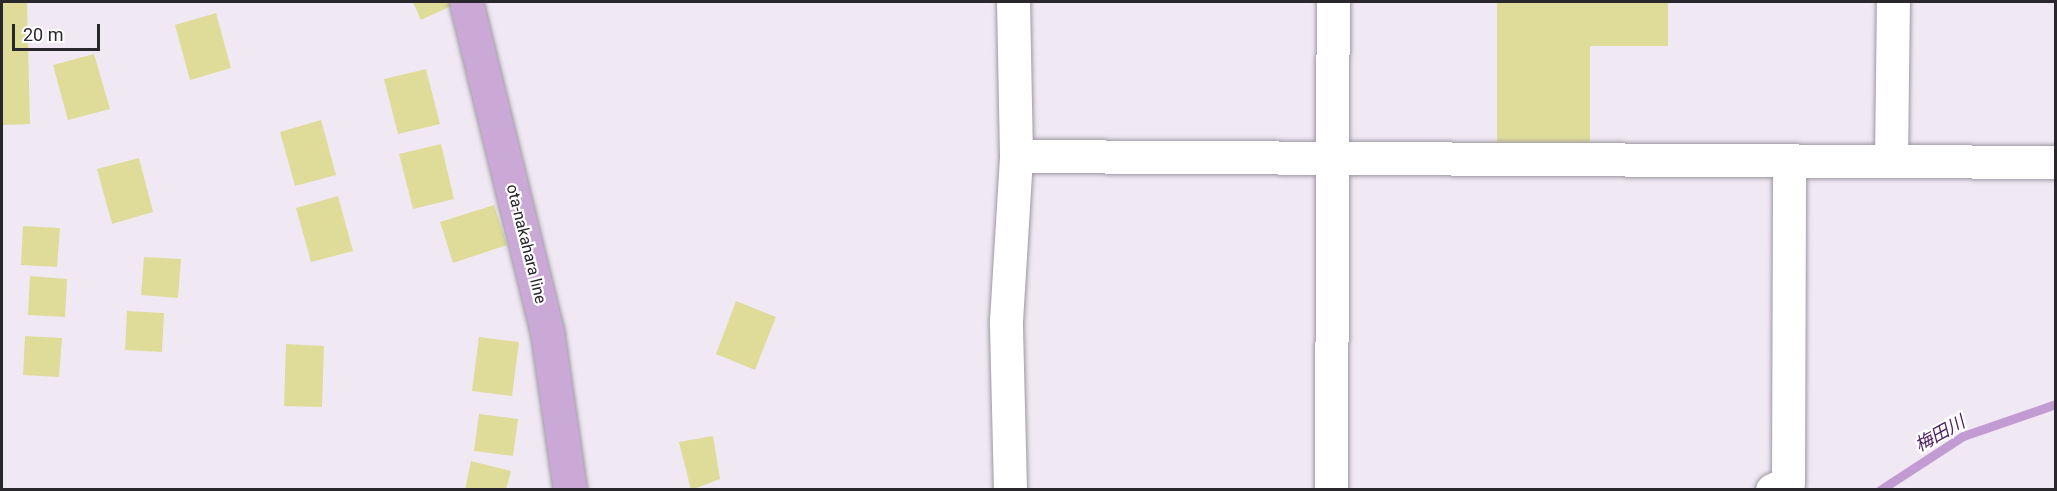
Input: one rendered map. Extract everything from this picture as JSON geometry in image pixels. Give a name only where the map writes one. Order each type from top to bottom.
[{"type":"main road","name":"ota-nakahara line","points":[[466,2],[547,332],[570,489]]},
{"type":"street","points":[[1010,489],[1006,321],[1016,156],[1013,2]]},
{"type":"street","points":[[1331,489],[1333,2]]},
{"type":"street","points":[[1891,160],[1893,2]]},
{"type":"street","points":[[1016,156],[2055,162]]},
{"type":"street","points":[[1772,489],[1788,483],[1789,162]]},
{"type":"building","points":[[2,2],[27,2],[30,124],[2,125]]},
{"type":"building","points":[[413,2],[460,2],[421,20]]},
{"type":"building","points":[[1497,2],[1668,2],[1668,46],[1590,46],[1590,142],[1497,142]]},
{"type":"building","points":[[216,13],[231,68],[190,80],[175,25]]},
{"type":"building","points":[[94,54],[110,109],[68,120],[53,65]]},
{"type":"building","points":[[426,69],[440,124],[398,134],[384,79]]},
{"type":"building","points":[[321,120],[336,175],[295,186],[280,132]]},
{"type":"building","points":[[441,144],[454,199],[413,209],[399,154]]},
{"type":"building","points":[[139,158],[153,212],[112,224],[97,169]]},
{"type":"building","points":[[338,196],[353,251],[311,262],[296,208]]},
{"type":"building","points":[[494,205],[507,245],[453,263],[440,222]]},
{"type":"building","points":[[23,226],[60,228],[57,267],[21,265]]},
{"type":"building","points":[[144,257],[181,259],[178,298],[141,295]]},
{"type":"building","points":[[30,276],[67,279],[65,317],[28,315]]},
{"type":"building","points":[[736,301],[776,317],[755,370],[716,354]]},
{"type":"building","points":[[127,311],[164,313],[162,352],[125,350]]},
{"type":"building","points":[[25,336],[62,338],[59,377],[23,375]]},
{"type":"building","points":[[479,337],[519,342],[512,396],[472,391]]},
{"type":"building","points":[[286,344],[324,346],[322,407],[284,406]]},
{"type":"building","points":[[479,414],[518,419],[513,456],[474,451]]},
{"type":"building","points":[[713,436],[720,479],[691,490],[679,442]]},
{"type":"building","points":[[471,461],[511,471],[506,490],[465,490]]},
{"type":"waterway","name":"梅田川","points":[[1880,490],[1963,436],[2056,404]]}]
